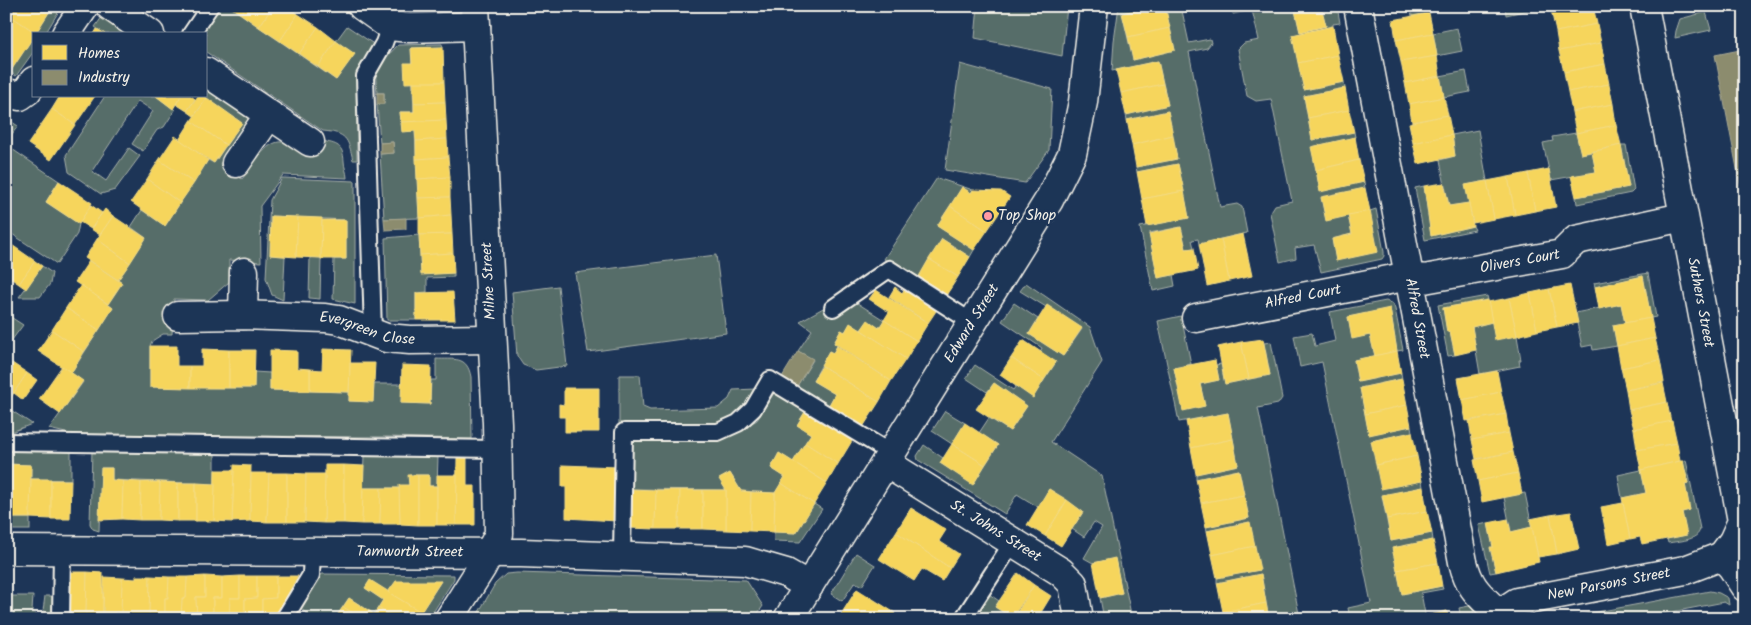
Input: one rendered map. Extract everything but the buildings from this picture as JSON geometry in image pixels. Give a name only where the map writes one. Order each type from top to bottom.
[{"type":"street","points":[[67,32],[85,6]]},
{"type":"street","points":[[110,6],[147,32]]},
{"type":"street","points":[[362,6],[390,26],[409,28],[476,16]]},
{"type":"street","name":"Edward Street","points":[[788,619],[1049,200],[1072,154],[1083,102],[1094,6]]},
{"type":"street","name":"Alfred Street","points":[[1358,6],[1467,578],[1476,592],[1497,616]]},
{"type":"street","name":"Suthers Street","points":[[1644,6],[1742,521],[1733,541],[1722,556]]},
{"type":"street","name":"Milne Street","points":[[449,619],[499,534],[498,449],[476,16]]},
{"type":"street","points":[[208,73],[310,142]]},
{"type":"street","points":[[236,163],[269,115]]},
{"type":"street","name":"Olivers Court","points":[[1409,276],[1424,279],[1562,254],[1576,240],[1684,217]]},
{"type":"street","points":[[244,272],[244,316]]},
{"type":"street","name":"Alfred Court","points":[[1196,318],[1409,276]]},
{"type":"street","name":"Evergreen Close","points":[[178,316],[244,316],[339,320],[386,338],[410,340],[492,339]]},
{"type":"street","name":"St. Johns Street","points":[[889,459],[1061,572],[1072,584],[1079,619]]},
{"type":"street","name":"Tamworth Street","points":[[6,550],[489,553],[745,561],[786,573],[809,586]]},
{"type":"street","points":[[1722,556],[1745,587]]},
{"type":"street","name":"New Parsons Street","points":[[1497,616],[1518,602],[1684,570],[1722,556]]},
{"type":"lane","points":[[192,32],[210,6]]},
{"type":"lane","points":[[373,332],[365,76],[384,44],[390,26]]},
{"type":"lane","points":[[833,308],[889,269],[973,323]]},
{"type":"lane","points":[[622,558],[624,432],[718,432],[738,423],[753,409],[770,380],[889,459]]},
{"type":"lane","points":[[6,442],[498,449]]},
{"type":"lane","points":[[963,619],[1013,542]]},
{"type":"lane","points":[[61,619],[62,551]]},
{"type":"lane","points":[[284,619],[311,575],[312,552]]},
{"type":"green space","points":[[53,6],[62,6],[46,32],[36,32]]},
{"type":"green space","points":[[216,6],[229,6],[336,80],[354,54],[336,41],[347,26],[375,45],[356,74],[357,160],[353,160],[349,146],[341,135],[323,131],[208,53],[208,32],[199,32]]},
{"type":"green space","points":[[978,6],[1067,6],[1062,56],[975,38]]},
{"type":"green space","points":[[1119,6],[1154,6],[1122,13],[1133,60],[1175,50],[1165,6],[1181,6],[1189,43],[1210,39],[1211,43],[1207,48],[1189,52],[1220,207],[1237,204],[1242,207],[1247,233],[1199,244],[1198,239],[1192,240],[1194,248],[1186,249],[1181,227],[1149,233],[1158,278],[1173,275],[1175,286],[1153,291],[1140,227],[1189,218],[1178,164],[1137,172],[1136,167],[1177,159],[1168,111],[1127,120],[1126,115],[1168,105],[1158,61],[1112,71]]},
{"type":"green space","points":[[1231,6],[1294,6],[1300,32],[1326,26],[1321,6],[1337,6],[1340,23],[1293,35],[1304,90],[1344,82],[1345,88],[1304,96],[1312,140],[1354,132],[1355,137],[1312,147],[1320,191],[1364,182],[1365,188],[1321,198],[1326,220],[1348,215],[1352,234],[1332,239],[1336,260],[1370,211],[1376,209],[1384,252],[1382,259],[1321,272],[1314,245],[1295,248],[1296,258],[1280,262],[1270,213],[1275,205],[1292,201],[1271,99],[1256,101],[1247,96],[1238,49],[1244,43],[1259,40],[1252,10],[1233,14]]},
{"type":"green space","points":[[1410,6],[1431,6],[1432,12],[1412,16]]},
{"type":"green space","points":[[1505,6],[1547,6],[1506,15]]},
{"type":"green space","points":[[1706,12],[1711,30],[1675,38],[1680,19]]},
{"type":"green space","points":[[102,17],[106,17],[129,32],[102,32],[95,27]]},
{"type":"green space","points":[[1457,28],[1462,51],[1437,56],[1433,33]]},
{"type":"green space","points":[[32,39],[32,54],[16,76],[10,72]]},
{"type":"green space","points":[[442,44],[443,47],[411,48],[414,112],[400,112],[402,131],[415,131],[419,218],[384,219],[380,154],[394,153],[393,142],[380,143],[377,104],[384,104],[384,93],[377,93],[375,69],[398,45]]},
{"type":"green space","points":[[960,64],[1052,89],[1049,150],[1025,183],[945,170]]},
{"type":"green space","points":[[1466,71],[1470,92],[1444,97],[1440,76]]},
{"type":"green space","points":[[208,86],[249,114],[249,122],[220,164],[242,179],[254,162],[270,145],[282,142],[290,144],[311,157],[322,141],[335,144],[341,148],[347,178],[283,175],[260,206],[261,262],[229,260],[229,282],[208,300],[174,299],[172,334],[163,334],[152,341],[150,346],[150,387],[254,388],[254,372],[270,373],[270,390],[349,392],[349,401],[373,402],[374,384],[402,384],[401,403],[430,404],[431,380],[436,380],[436,359],[454,359],[466,365],[471,377],[472,439],[74,435],[49,429],[83,382],[71,373],[113,308],[108,304],[122,283],[118,280],[146,238],[131,227],[142,210],[165,226],[208,160],[214,163],[241,124],[207,98]]},
{"type":"green space","points":[[104,98],[159,98],[175,110],[164,127],[157,130],[143,151],[132,144],[153,111],[138,101],[92,171],[106,181],[129,148],[140,156],[115,190],[101,194],[69,172],[66,155]]},
{"type":"green space","points":[[6,118],[18,126],[6,142]]},
{"type":"green space","points":[[1478,130],[1487,181],[1466,185],[1469,203],[1449,206],[1440,160],[1455,156],[1452,135]]},
{"type":"green space","points":[[1576,133],[1581,154],[1592,152],[1596,172],[1551,180],[1543,143],[1553,141],[1552,137]]},
{"type":"green space","points":[[6,145],[59,181],[46,202],[79,224],[77,234],[57,264],[6,230]]},
{"type":"green space","points":[[1621,145],[1626,145],[1634,190],[1631,193],[1577,204],[1576,197],[1629,187]]},
{"type":"green space","points":[[282,178],[355,181],[355,304],[333,299],[334,259],[346,259],[346,220],[271,216],[270,255],[285,256],[283,300],[272,295],[266,278],[270,200]]},
{"type":"green space","points":[[937,178],[973,190],[971,193],[962,188],[937,226],[974,250],[970,257],[942,239],[917,280],[884,259]]},
{"type":"green space","points":[[1424,186],[1431,236],[1473,226],[1475,230],[1425,240],[1415,188]]},
{"type":"green space","points":[[419,235],[421,274],[454,273],[454,277],[427,278],[427,292],[416,293],[416,320],[387,320],[385,238]]},
{"type":"green space","points":[[716,255],[726,333],[588,352],[575,273]]},
{"type":"green space","points":[[310,257],[321,258],[320,299],[309,298]]},
{"type":"green space","points":[[42,266],[52,273],[50,284],[40,297],[19,297]]},
{"type":"green space","points":[[1648,273],[1656,317],[1651,318],[1643,276],[1595,287],[1594,283]]},
{"type":"green space","points":[[1026,283],[1090,327],[1102,362],[1051,442],[1102,476],[1132,619],[1104,619],[1100,598],[1122,593],[1115,559],[1093,563],[1084,558],[1102,527],[1094,522],[1084,537],[1072,529],[1083,512],[1049,489],[1038,507],[1017,494],[1005,514],[918,460],[917,456],[924,445],[943,458],[940,463],[973,484],[998,445],[979,433],[989,418],[1010,431],[1027,406],[994,383],[987,392],[966,378],[975,365],[1013,390],[1016,386],[1033,397],[1056,362],[1040,352],[1042,348],[1002,321],[1014,303],[1038,319],[1029,334],[1063,356],[1082,329],[1020,291]]},
{"type":"green space","points":[[558,286],[567,366],[536,370],[523,365],[517,356],[512,292]]},
{"type":"green space","points":[[1487,296],[1488,300],[1443,308],[1447,332],[1450,331],[1455,355],[1448,356],[1438,305]]},
{"type":"green space","points":[[854,301],[884,320],[879,328],[868,321],[861,330],[850,324],[845,332],[841,330],[834,343],[837,346],[833,353],[829,351],[813,381],[835,394],[829,405],[797,386],[813,360],[798,351],[812,330],[800,321],[825,307],[835,314]]},
{"type":"green space","points":[[1386,301],[1393,304],[1395,309],[1403,350],[1397,351],[1390,309],[1348,317],[1352,338],[1370,335],[1375,356],[1354,360],[1358,382],[1401,373],[1402,379],[1360,388],[1369,434],[1411,426],[1412,432],[1372,441],[1422,481],[1423,487],[1382,496],[1391,541],[1432,533],[1433,540],[1393,548],[1402,594],[1442,586],[1443,589],[1421,593],[1426,619],[1350,619],[1348,608],[1371,603],[1322,362],[1300,367],[1294,336],[1312,333],[1315,346],[1335,341],[1330,312]]},
{"type":"green space","points":[[1621,304],[1625,323],[1613,325],[1617,346],[1593,350],[1592,345],[1582,347],[1575,313]]},
{"type":"green space","points":[[6,314],[23,325],[6,348]]},
{"type":"green space","points":[[1181,316],[1191,364],[1174,368],[1184,410],[1205,406],[1200,384],[1219,380],[1216,365],[1221,364],[1225,384],[1270,375],[1264,343],[1271,342],[1282,398],[1278,404],[1258,408],[1300,619],[1269,619],[1261,574],[1217,583],[1217,578],[1259,570],[1249,522],[1207,531],[1206,527],[1249,518],[1239,470],[1196,479],[1196,474],[1238,465],[1228,413],[1179,422],[1158,321]]},
{"type":"green space","points":[[1492,322],[1517,336],[1521,360],[1519,360],[1520,366],[1480,374],[1472,327]]},
{"type":"green space","points":[[619,375],[640,375],[643,407],[650,410],[718,408],[729,399],[733,390],[756,389],[749,406],[733,418],[717,426],[619,427]]},
{"type":"green space","points":[[774,393],[805,412],[797,425],[811,434],[793,462],[779,453],[771,468],[785,477],[775,493],[741,491],[730,473],[720,479],[726,490],[630,489],[630,438],[724,439],[757,420]]},
{"type":"green space","points":[[6,407],[32,424],[6,434]]},
{"type":"green space","points":[[945,411],[965,423],[952,444],[932,431]]},
{"type":"green space","points":[[6,446],[71,447],[71,480],[31,479],[31,465],[6,464]]},
{"type":"green space","points":[[92,450],[215,452],[215,484],[112,480],[112,468],[101,468],[99,531],[93,529],[90,524]]},
{"type":"green space","points":[[364,456],[438,457],[437,486],[429,486],[429,475],[409,475],[409,485],[399,488],[363,488]]},
{"type":"green space","points":[[1686,460],[1700,529],[1696,536],[1692,538],[1668,543],[1667,539],[1686,535],[1682,512],[1690,510],[1685,484],[1688,483],[1683,461]]},
{"type":"green space","points":[[1641,470],[1646,493],[1622,498],[1618,475]]},
{"type":"green space","points":[[1525,493],[1532,527],[1511,532],[1504,497]]},
{"type":"green space","points":[[814,504],[822,509],[800,542],[774,541],[774,532],[796,533]]},
{"type":"green space","points":[[6,518],[30,518],[30,530],[6,530]]},
{"type":"green space","points":[[1488,523],[1493,547],[1490,548],[1496,572],[1490,573],[1479,525]]},
{"type":"green space","points":[[856,553],[875,565],[862,586],[855,582],[842,601],[831,594]]},
{"type":"green space","points":[[322,574],[454,575],[454,579],[430,617],[421,612],[441,581],[388,592],[370,581],[365,588],[383,600],[374,614],[349,598],[338,614],[346,619],[314,619],[300,608]]},
{"type":"green space","points":[[506,574],[746,580],[763,606],[754,619],[475,619],[495,584]]},
{"type":"green space","points":[[1710,591],[1728,598],[1729,605],[1724,602],[1636,619],[1559,619]]},
{"type":"green space","points":[[989,594],[999,601],[995,607],[1013,619],[973,619]]},
{"type":"green space","points":[[6,596],[33,596],[32,611],[42,618],[45,596],[54,596],[52,619],[6,619]]},
{"type":"green space","points":[[1469,606],[1473,610],[1475,619],[1461,619],[1459,608]]},
{"type":"place","name":"Top Shop","points":[[988,216]]}]
